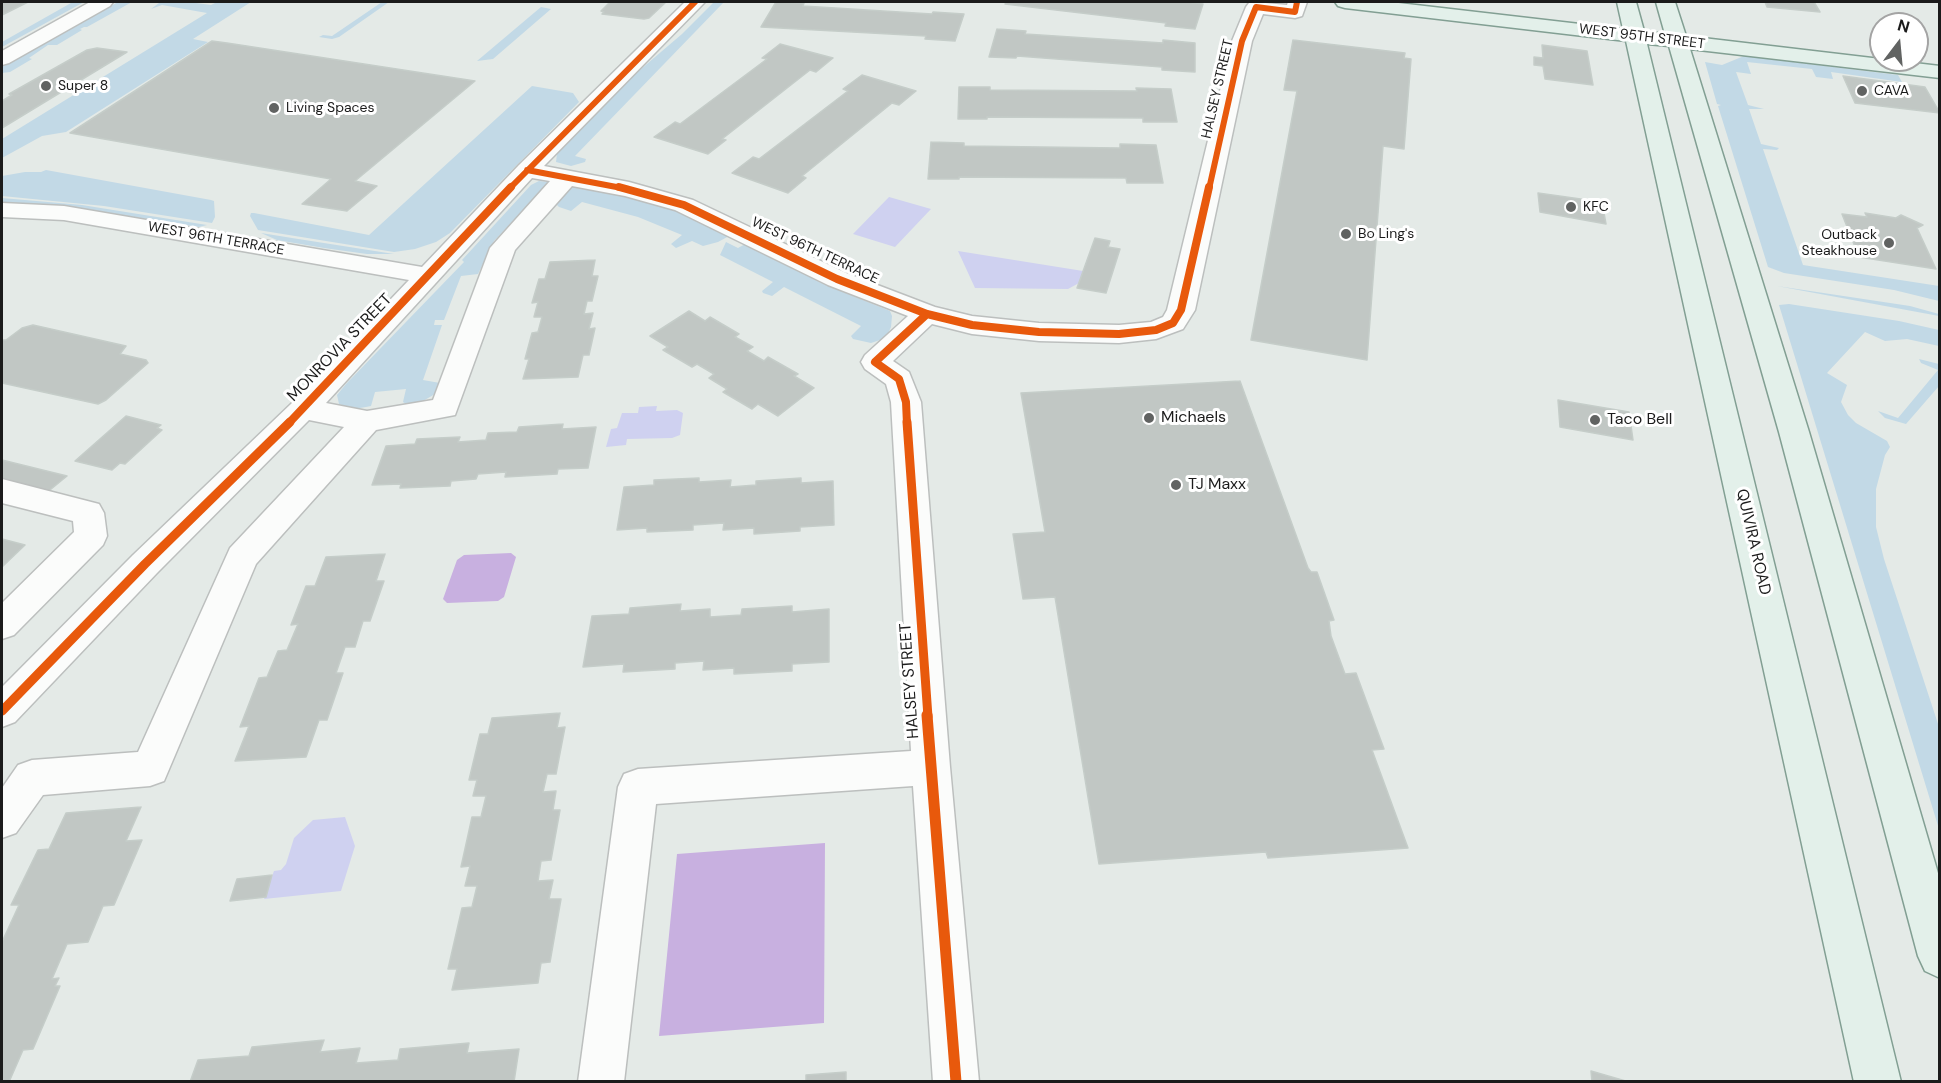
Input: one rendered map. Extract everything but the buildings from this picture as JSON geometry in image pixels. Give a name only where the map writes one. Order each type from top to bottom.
[{"type":"main road","name":"WEST 95TH STREET","points":[[1345,2],[1631,18]]},
{"type":"main road","name":"WEST 95TH STREET","points":[[1490,2],[1631,18],[1676,32],[1940,72]]},
{"type":"main road","points":[[1666,2],[1853,640],[1940,956]]},
{"type":"main road","name":"QUIVIRA ROAD","points":[[1631,18],[1878,1082]]},
{"type":"main road","name":"WEST 95TH STREET","points":[[1676,32],[1869,46]]},
{"type":"street","points":[[2,59],[103,2]]},
{"type":"street","name":"MONROVIA STREET","points":[[2,711],[145,564],[303,409],[527,170],[695,2]]},
{"type":"street","name":"HALSEY STREET","points":[[1200,227],[1242,41],[1256,8],[1295,12],[1298,2]]},
{"type":"street","name":"WEST 96TH TERRACE","points":[[527,170],[629,189],[684,205],[837,279],[927,314],[972,325],[1039,332],[1119,334],[1156,330],[1173,323],[1181,310],[1200,227]]},
{"type":"street","points":[[303,409],[367,422],[445,408],[503,248],[568,176]]},
{"type":"street","name":"WEST 96TH TERRACE","points":[[2,210],[64,213],[430,276]]},
{"type":"street","name":"HALSEY STREET","points":[[927,314],[875,362],[899,379],[906,402],[931,767],[956,1082]]},
{"type":"street","points":[[2,820],[17,779],[150,769],[242,557],[367,422]]},
{"type":"street","points":[[2,492],[88,513],[91,536],[2,625]]},
{"type":"street","points":[[601,1082],[638,787],[931,767]]},
{"type":"shaded area","points":[[66,2],[84,2],[2,47],[2,42],[71,3]]},
{"type":"shaded area","points":[[118,2],[132,2],[80,29],[82,30],[57,45],[48,45],[29,58],[32,59],[10,72],[2,73],[2,67]]},
{"type":"shaded area","points":[[147,2],[189,2],[211,5],[217,2],[251,2],[193,39],[208,42],[66,132],[42,136],[2,158],[2,139],[207,13],[162,5],[151,9],[159,3]]},
{"type":"shaded area","points":[[382,2],[389,2],[339,37],[332,39],[319,37],[332,36]]},
{"type":"shaded area","points":[[714,2],[724,2],[575,156],[586,159],[585,162],[571,166],[556,162],[557,154],[634,75],[682,34]]},
{"type":"shaded area","points":[[541,7],[551,9],[493,59],[477,61]]},
{"type":"shaded area","points":[[1744,56],[1898,75],[1902,82],[1831,72],[1833,79],[1816,77],[1812,69],[1747,62],[1751,74],[1736,72],[1748,105],[1764,109],[1749,109],[1761,144],[1779,148],[1777,150],[1763,149],[1803,265],[1939,286],[1939,301],[1894,290],[1784,273],[1768,267],[1718,106],[1721,105],[1717,104],[1705,62],[1722,65]]},
{"type":"shaded area","points":[[532,86],[573,93],[579,102],[450,233],[436,242],[415,249],[394,252],[258,230],[250,216],[254,213],[369,235]]},
{"type":"shaded area","points":[[46,170],[211,200],[214,201],[215,217],[212,223],[104,206],[2,196],[2,176]]},
{"type":"shaded area","points":[[539,181],[548,182],[548,184],[494,241],[478,274],[461,276],[444,320],[435,320],[434,325],[442,325],[423,380],[440,383],[441,387],[435,394],[423,401],[406,404],[403,402],[406,389],[375,392],[371,406],[353,409],[339,404],[337,395],[346,384],[464,262],[462,260],[531,185]]},
{"type":"shaded area","points":[[569,186],[599,188],[661,206],[690,216],[731,235],[703,246],[692,241],[676,248],[671,244],[682,235],[638,217],[582,202],[571,211],[559,207],[556,204],[557,198]]},
{"type":"shaded area","points":[[889,197],[931,209],[895,247],[853,234]]},
{"type":"shaded area","points":[[2,198],[82,205],[207,225],[199,227],[89,210],[2,202]]},
{"type":"shaded area","points":[[261,233],[394,254],[367,254],[324,248],[277,240]]},
{"type":"shaded area","points":[[726,242],[738,248],[747,243],[821,283],[890,311],[891,327],[886,338],[871,343],[853,339],[851,336],[861,326],[784,287],[772,296],[763,293],[762,291],[773,282],[720,255]]},
{"type":"shaded area","points":[[958,251],[1083,271],[1079,283],[1068,289],[975,288]]},
{"type":"shaded area","points":[[1777,286],[1910,306],[1939,314],[1939,316]]},
{"type":"shaded area","points":[[1789,304],[1899,321],[1939,330],[1939,346],[1907,339],[1885,341],[1865,332],[1827,373],[1847,385],[1841,402],[1848,415],[1856,423],[1887,441],[1890,447],[1885,455],[1876,489],[1876,527],[1884,559],[1939,727],[1939,829],[1779,305]]},
{"type":"shaded area","points":[[1919,359],[1939,364],[1939,386],[1906,424],[1885,418],[1878,411],[1898,418],[1938,370],[1921,363]]},
{"type":"shaded area","points":[[657,406],[656,411],[677,410],[683,413],[680,435],[672,438],[627,439],[626,445],[606,447],[611,429],[617,428],[622,413],[638,413],[639,407]]},
{"type":"shaded area","points":[[511,553],[516,557],[504,597],[498,601],[447,603],[443,599],[457,560],[464,555]]},
{"type":"shaded area","points":[[345,817],[355,846],[341,891],[264,899],[274,871],[281,870],[286,864],[294,838],[313,820]]},
{"type":"shaded area","points":[[825,843],[824,1023],[659,1036],[677,854]]},
{"type":"cycle path","points":[[2,711],[145,564],[303,409],[527,170],[695,2]]},
{"type":"cycle path","points":[[527,170],[629,189],[684,205],[837,279],[927,314],[972,325],[1039,332],[1119,334],[1156,330],[1173,323],[1181,310],[1242,41],[1256,7],[1295,12],[1297,2]]},
{"type":"cycle path","points":[[927,314],[875,362],[899,379],[906,402],[931,767],[956,1082]]},
{"type":"place","name":"Super 8","points":[[46,86]]},
{"type":"place","name":"CAVA","points":[[1862,91]]},
{"type":"place","name":"Living Spaces","points":[[274,108]]},
{"type":"place","name":"KFC","points":[[1571,207]]},
{"type":"place","name":"Bo Ling's","points":[[1346,234]]},
{"type":"place","name":"Outback Steakhouse","points":[[1889,243]]},
{"type":"place","name":"Michaels","points":[[1149,418]]},
{"type":"place","name":"Taco Bell","points":[[1595,420]]},
{"type":"place","name":"TJ Maxx","points":[[1176,485]]}]
